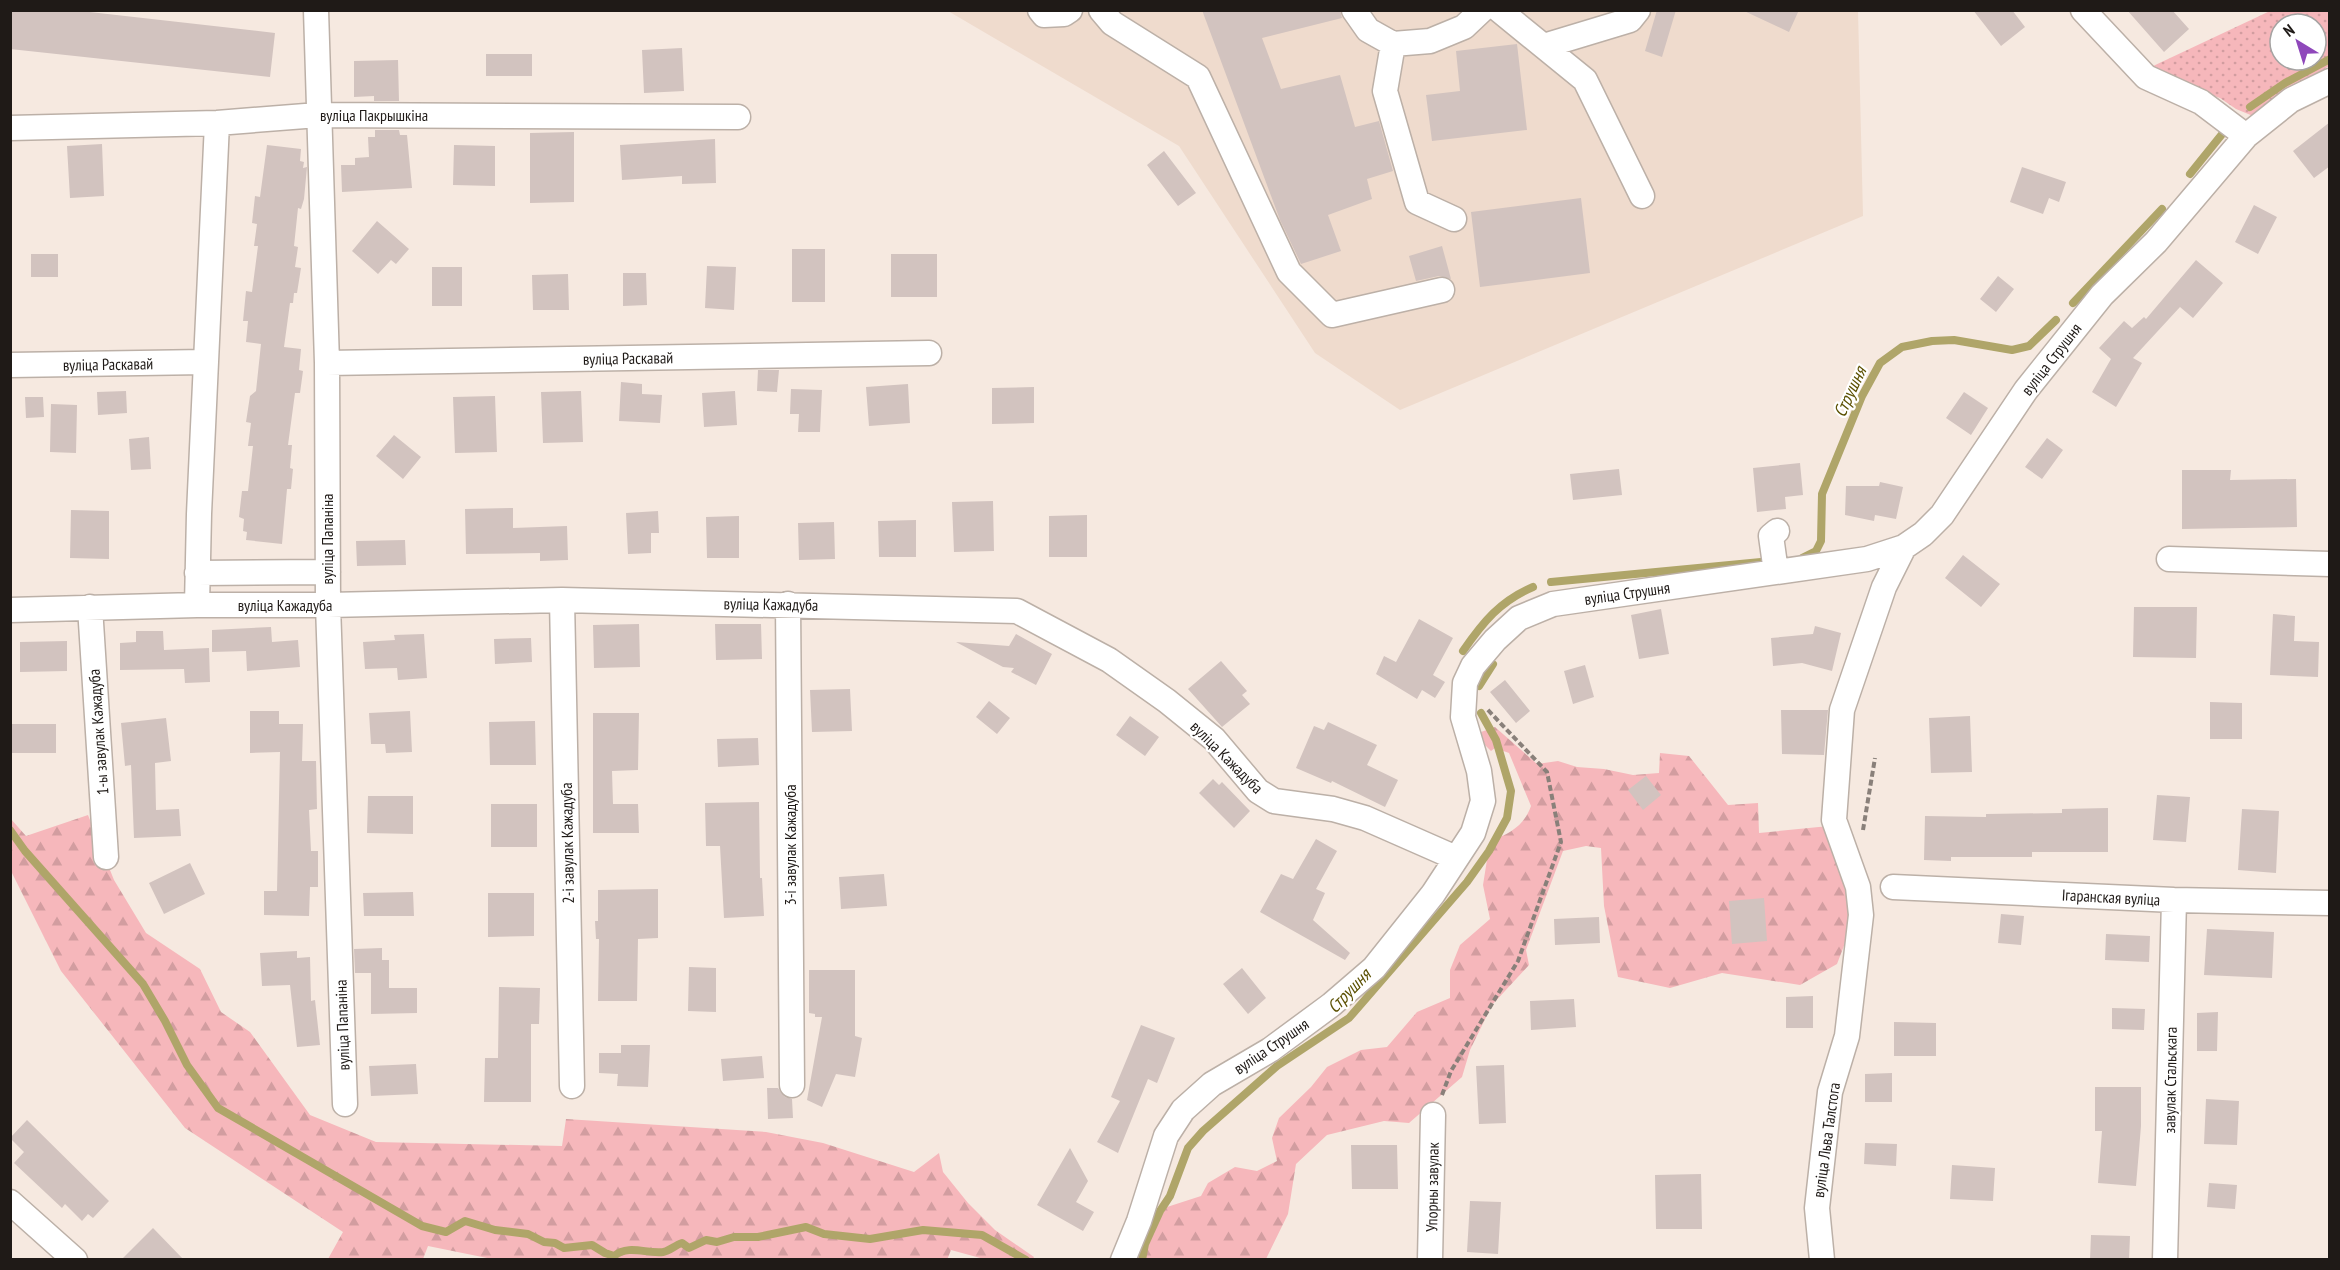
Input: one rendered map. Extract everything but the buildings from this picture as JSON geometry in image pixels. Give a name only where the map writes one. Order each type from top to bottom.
[{"type":"street","name":"вуліца Папаніна","points":[[316,10],[327,363],[328,605],[345,1104]]},
{"type":"street","points":[[1040,10],[1044,15],[1064,14],[1070,10]]},
{"type":"street","points":[[1101,10],[1112,23],[1198,77],[1289,272],[1332,315],[1442,290]]},
{"type":"street","points":[[1354,10],[1368,30],[1393,44],[1430,41],[1464,27],[1482,10]]},
{"type":"street","points":[[1499,10],[1585,80],[1642,196]]},
{"type":"street","points":[[1544,46],[1630,20],[1638,10]]},
{"type":"street","points":[[2083,10],[2146,77],[2201,102],[2246,136]]},
{"type":"street","points":[[1393,44],[1385,91],[1418,202],[1454,219]]},
{"type":"street","name":"вуліца Струшня","points":[[1123,1260],[1139,1221],[1166,1136],[1183,1110],[1212,1084],[1270,1050],[1331,1005],[1374,968],[1433,894],[1473,833],[1483,801],[1479,771],[1463,717],[1465,683],[1473,666],[1519,618],[1553,604],[1867,559],[1904,547],[1923,534],[1942,514],[2026,390],[2102,295],[2157,242],[2246,136],[2291,100],[2330,81]]},
{"type":"street","name":"вуліца Пакрышкіна","points":[[10,128],[217,123],[318,115],[738,117]]},
{"type":"street","points":[[197,604],[205,362],[217,123]]},
{"type":"street","name":"вуліца Раскавай","points":[[327,363],[929,353]]},
{"type":"street","name":"вуліца Раскавай","points":[[10,365],[205,362]]},
{"type":"street","points":[[1776,572],[1771,536],[1777,531]]},
{"type":"street","name":"вуліца Льва Талстога","points":[[1822,1260],[1817,1208],[1827,1115],[1830,1092],[1848,1036],[1861,915],[1858,887],[1834,820],[1842,710],[1884,587],[1904,547]]},
{"type":"street","points":[[2169,559],[2330,564]]},
{"type":"street","points":[[197,573],[328,573]]},
{"type":"street","name":"вуліца Кажадуба","points":[[10,610],[197,604],[328,605],[561,600],[1017,611],[1109,660],[1167,701],[1214,739],[1258,791],[1274,801],[1333,809],[1365,818],[1456,858]]},
{"type":"street","name":"2-і завулак Кажадуба","points":[[561,600],[572,1086]]},
{"type":"street","name":"3-і завулак Кажадуба","points":[[788,604],[792,1085]]},
{"type":"street","name":"1-ы завулак Кажадуба","points":[[90,607],[106,857]]},
{"type":"street","name":"Ігаранская вуліца","points":[[1893,887],[2174,900],[2330,903]]},
{"type":"street","name":"завулак Стальскага","points":[[2165,1260],[2174,900]]},
{"type":"street","name":"Упорны завулак","points":[[1430,1260],[1433,1115]]},
{"type":"street","points":[[10,1202],[75,1260]]},
{"type":"path","points":[[1433,1115],[1451,1071],[1518,962],[1561,842],[1547,772],[1498,721]]},
{"type":"path","points":[[1862,834],[1875,758]]},
{"type":"shaded area","points":[[948,11],[1858,11],[1863,216],[1400,410],[1315,353],[1179,146]]},
{"type":"green space","points":[[2270,11],[2329,11],[2328,67],[2328,12],[2268,12],[2268,72],[2319,72],[2253,116],[2236,109],[2220,98],[2167,80],[2151,67]]},
{"type":"green space","points":[[1495,727],[1537,764],[1558,761],[1577,767],[1604,769],[1633,775],[1659,773],[1660,753],[1689,756],[1728,805],[1758,803],[1759,833],[1829,826],[1853,922],[1837,964],[1800,985],[1722,973],[1670,988],[1618,977],[1604,906],[1601,848],[1586,846],[1563,851],[1526,950],[1529,965],[1492,1005],[1470,1050],[1462,1077],[1409,1123],[1384,1121],[1327,1135],[1296,1164],[1288,1214],[1266,1259],[1135,1260],[1139,1249],[1167,1207],[1201,1196],[1208,1183],[1235,1167],[1257,1171],[1277,1161],[1272,1138],[1279,1118],[1311,1087],[1327,1067],[1361,1050],[1387,1047],[1417,1012],[1450,998],[1450,970],[1460,945],[1490,919],[1483,885],[1490,841],[1520,824],[1531,806],[1509,753],[1495,748],[1491,751],[1485,745],[1481,732]]},
{"type":"green space","points":[[88,815],[114,880],[146,933],[200,969],[221,1012],[250,1032],[310,1115],[376,1142],[562,1146],[566,1119],[766,1132],[823,1143],[914,1172],[939,1153],[943,1172],[968,1203],[995,1230],[1034,1257],[1033,1259],[984,1259],[951,1250],[947,1260],[497,1260],[428,1246],[423,1259],[328,1259],[343,1232],[185,1128],[61,971],[11,871],[10,818],[26,836]]},
{"type":"waterway","name":"Струшня","points":[[2250,107],[2285,83],[2330,59]]},
{"type":"waterway","name":"Струшня","points":[[2190,174],[2223,133]]},
{"type":"waterway","name":"Струшня","points":[[2073,303],[2162,209]]},
{"type":"waterway","name":"Струшня","points":[[1802,558],[1816,551],[1821,541],[1822,494],[1862,396],[1880,363],[1902,347],[1932,341],[1954,340],[2012,350],[2029,346],[2056,320]]},
{"type":"waterway","name":"Струшня","points":[[1551,582],[1761,562]]},
{"type":"waterway","name":"Струшня","points":[[1463,651],[1493,613],[1511,599],[1533,587]]},
{"type":"waterway","name":"Струшня","points":[[1479,686],[1493,664]]},
{"type":"waterway","name":"Струшня","points":[[1142,1260],[1145,1244],[1160,1211],[1170,1196],[1188,1148],[1203,1131],[1277,1066],[1349,1018],[1467,882],[1489,851],[1507,818],[1511,791],[1496,740],[1481,713]]},
{"type":"waterway","points":[[10,830],[25,851],[143,984],[187,1065],[218,1108],[422,1226],[446,1232],[465,1221],[495,1230],[528,1234],[564,1248],[592,1245],[614,1256],[620,1252],[632,1250],[663,1252],[682,1243],[689,1248],[706,1240],[717,1242],[734,1237],[758,1237],[806,1227],[824,1234],[870,1239],[923,1230],[982,1235],[1026,1260]]}]
